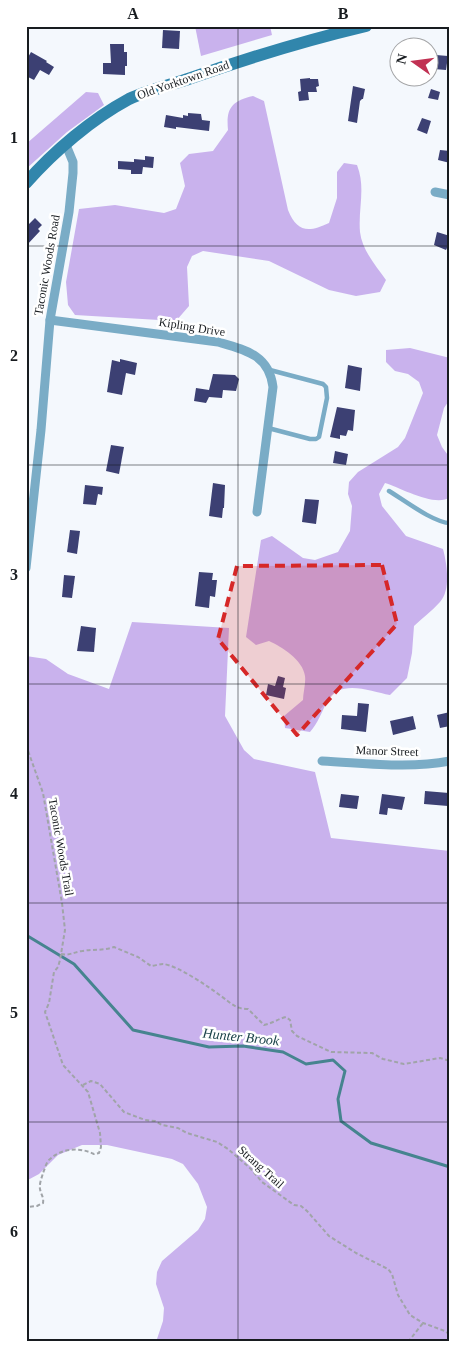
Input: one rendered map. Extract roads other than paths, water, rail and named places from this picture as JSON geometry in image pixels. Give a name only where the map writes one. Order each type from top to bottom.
[{"type":"main road","name":"Old Yorktown Road","points":[[26,183],[37,171],[98,118],[131,98],[224,66],[366,26]]},
{"type":"street","name":"Taconic Woods Road","points":[[26,568],[40,439],[50,320],[69,212],[73,173],[73,162],[66,146]]},
{"type":"street","points":[[435,192],[450,195]]},
{"type":"street","name":"Kipling Drive","points":[[50,320],[218,342],[242,349],[256,357],[270,370]]},
{"type":"street","points":[[257,512],[273,387],[270,370]]},
{"type":"street","name":"Manor Street","points":[[322,761],[430,765],[450,761]]},
{"type":"lane","points":[[268,428],[310,439],[320,437],[326,398],[326,387],[323,384],[270,370]]},
{"type":"lane","points":[[389,491],[432,518],[443,523],[450,523]]},
{"type":"waterway","name":"Hunter Brook","points":[[26,935],[74,964],[133,1030],[209,1047],[243,1046],[283,1052],[306,1064],[333,1060],[345,1071],[338,1099],[341,1121],[371,1143],[450,1167]]}]
